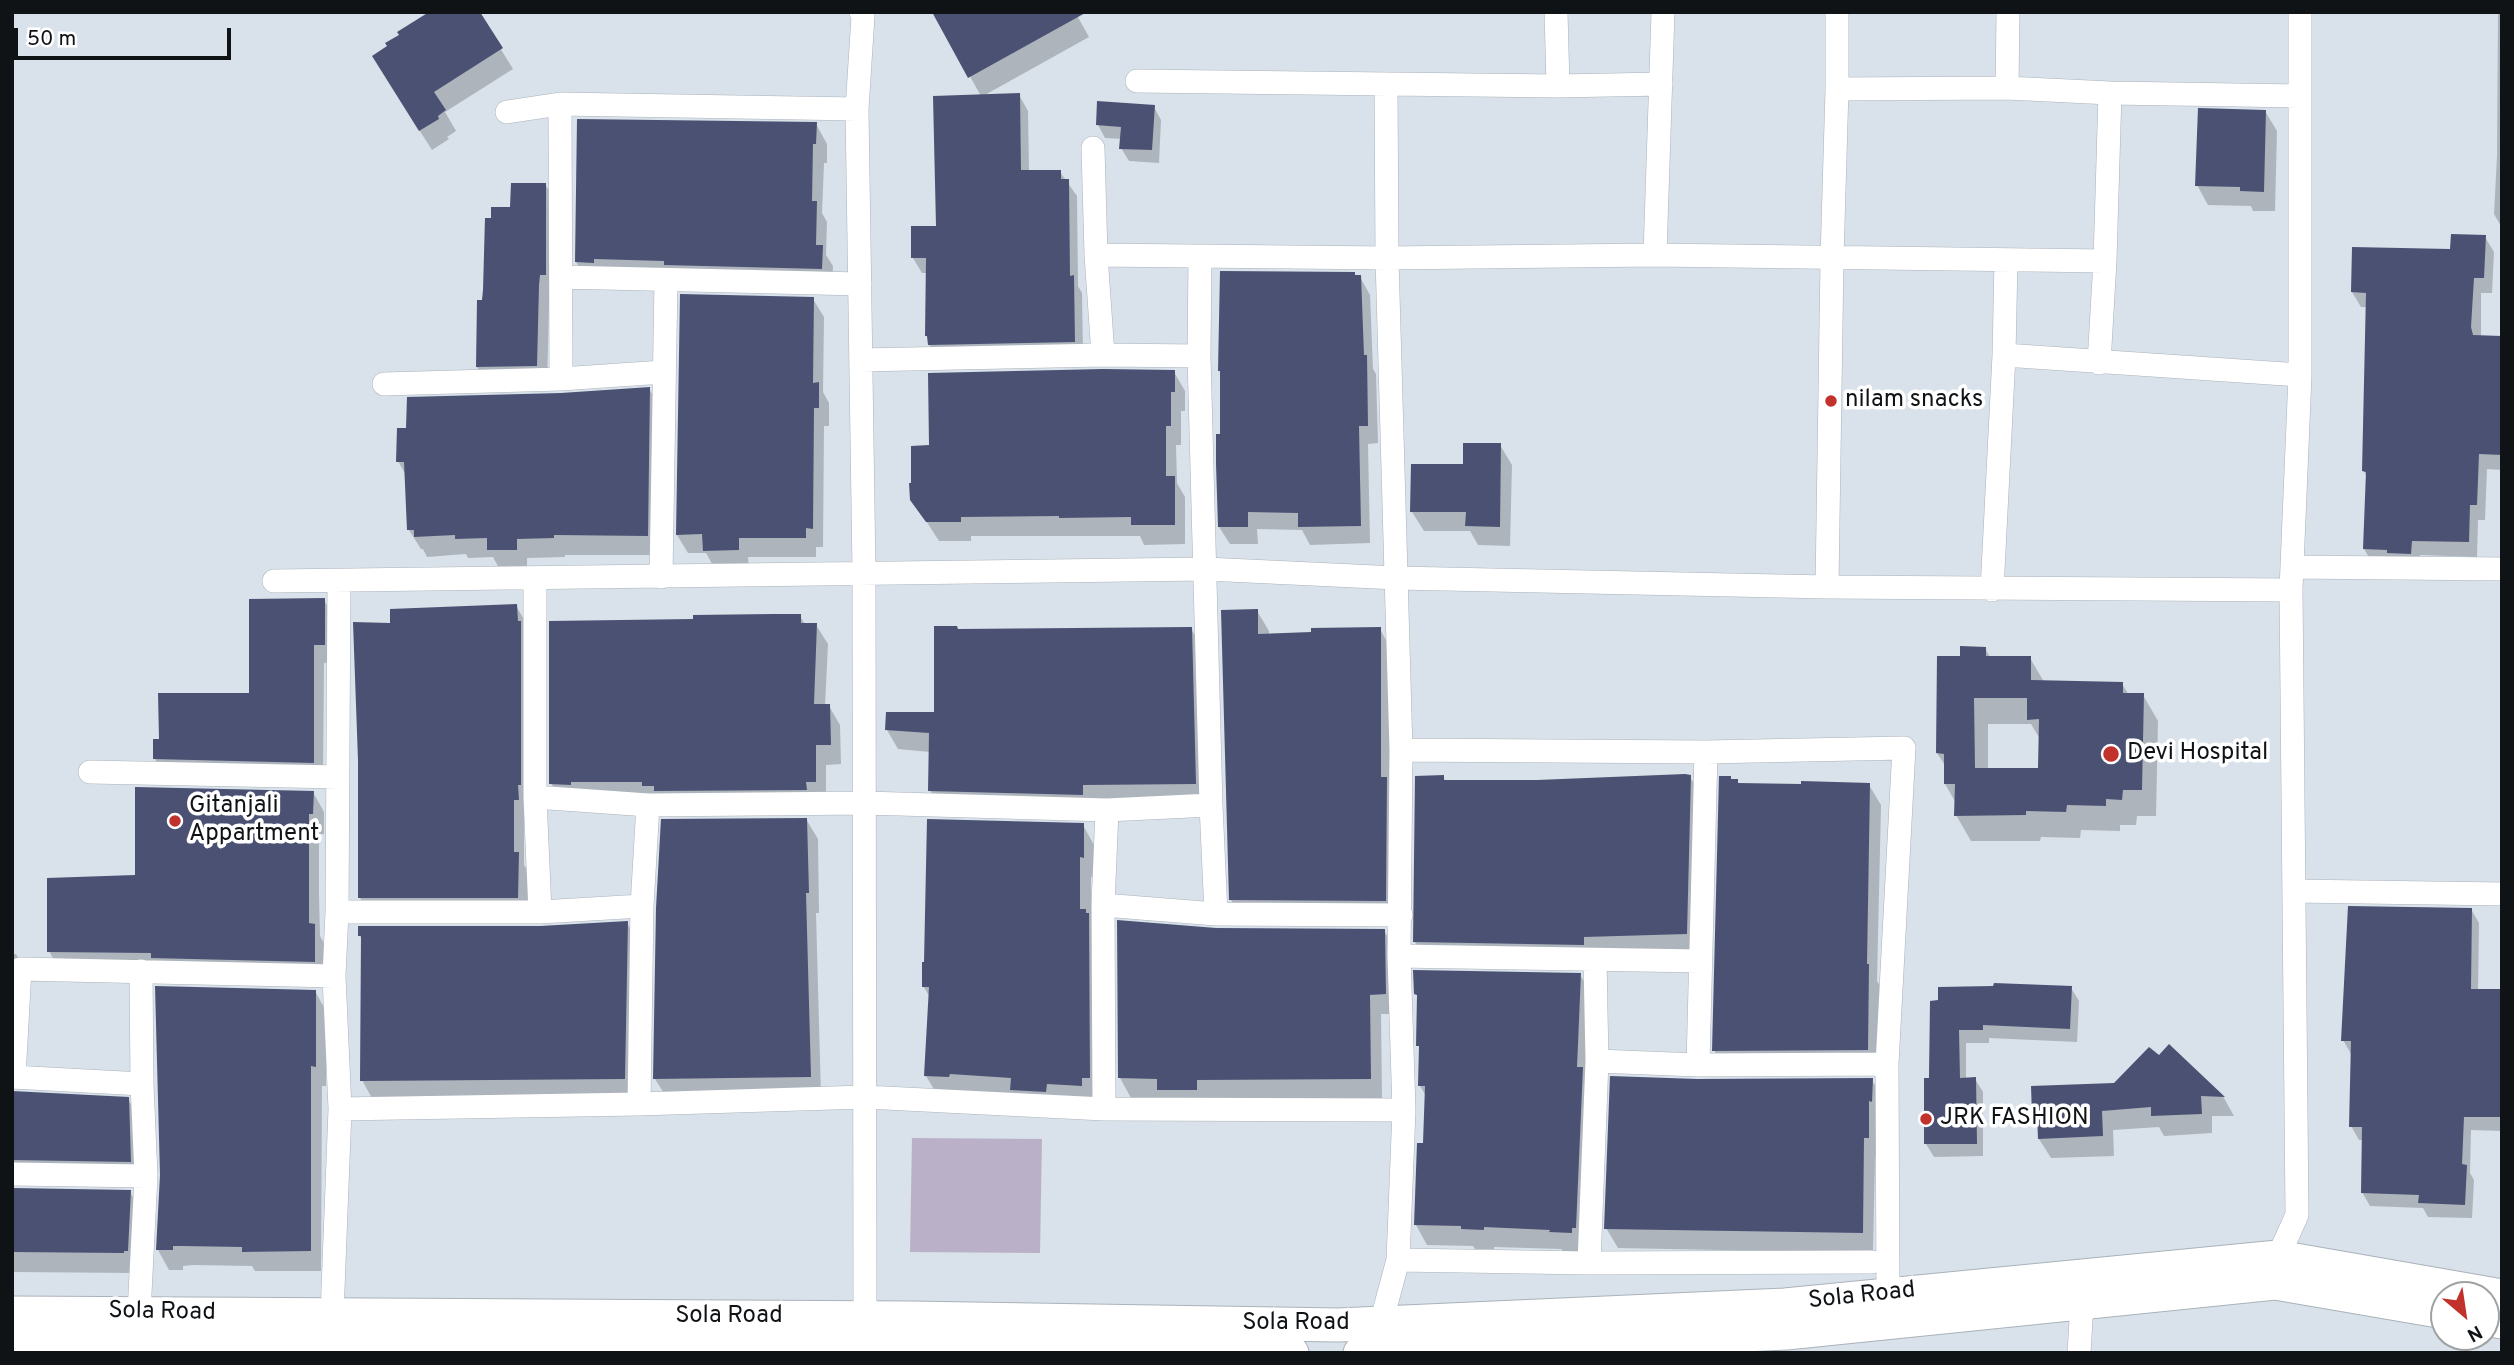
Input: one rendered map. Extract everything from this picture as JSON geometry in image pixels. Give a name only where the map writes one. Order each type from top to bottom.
[{"type":"main road","name":"Sola Road","points":[[82,1325],[139,1313],[865,1318],[1326,1325],[1785,1305],[1888,1295],[2276,1270],[2502,1296]]},
{"type":"main road","name":"Sola Road","points":[[1360,1353],[1537,1349],[1786,1333],[2082,1303],[2276,1270],[2430,1308]]},
{"type":"main road","points":[[12,1313],[82,1325]]},
{"type":"main road","name":"Sola Road","points":[[82,1325],[190,1343],[911,1346],[1292,1353]]},
{"type":"main road","points":[[12,1338],[82,1325]]},
{"type":"street","points":[[861,12],[863,16],[857,109],[864,572],[865,1318]]},
{"type":"street","points":[[1556,12],[1558,86]]},
{"type":"street","points":[[1655,255],[1663,12]]},
{"type":"street","points":[[1827,587],[1837,12]]},
{"type":"street","points":[[2007,88],[2008,12]]},
{"type":"street","points":[[2276,1270],[2297,1215],[2292,579],[2300,375],[2300,12]]},
{"type":"street","points":[[1137,81],[1558,86],[1661,84]]},
{"type":"street","points":[[1381,1323],[1398,1260],[1404,1110],[1399,956],[1401,750],[1387,258],[1385,84]]},
{"type":"street","points":[[1837,89],[2007,88],[2110,93],[2300,96]]},
{"type":"street","points":[[2099,363],[2110,93]]},
{"type":"street","points":[[507,112],[560,104],[857,109]]},
{"type":"street","points":[[560,104],[561,379]]},
{"type":"street","points":[[1093,148],[1096,255],[1103,355]]},
{"type":"street","points":[[1096,255],[1387,258],[1655,255],[2105,261]]},
{"type":"street","points":[[1200,257],[1199,356],[1216,914]]},
{"type":"street","points":[[1992,590],[2006,260]]},
{"type":"street","points":[[561,277],[860,284]]},
{"type":"street","points":[[661,577],[666,279]]},
{"type":"street","points":[[861,360],[1103,355],[1199,356]]},
{"type":"street","points":[[2004,355],[2300,375]]},
{"type":"street","points":[[384,384],[561,379],[663,372]]},
{"type":"street","points":[[274,581],[1206,569],[1397,578],[1992,590],[2502,569]]},
{"type":"street","points":[[535,579],[535,797],[540,912]]},
{"type":"street","points":[[331,1315],[340,1110],[334,976],[337,912],[339,581]]},
{"type":"street","points":[[1401,750],[1706,752],[1904,748],[1887,1064],[1888,1295]]},
{"type":"street","points":[[1698,1065],[1706,752]]},
{"type":"street","points":[[90,772],[338,777]]},
{"type":"street","points":[[535,797],[648,805],[865,803],[1107,810],[1211,805]]},
{"type":"street","points":[[639,1104],[642,906],[648,805]]},
{"type":"street","points":[[1104,1110],[1103,905],[1107,810]]},
{"type":"street","points":[[2294,891],[2502,894]]},
{"type":"street","points":[[1103,905],[1216,914],[1401,915]]},
{"type":"street","points":[[337,912],[540,912],[642,906]]},
{"type":"street","points":[[1399,956],[1699,961]]},
{"type":"street","points":[[1589,1263],[1597,1061],[1595,960]]},
{"type":"street","points":[[142,1084],[13,1077],[20,969],[334,976]]},
{"type":"street","points":[[139,1313],[146,1176],[141,971]]},
{"type":"street","points":[[1597,1061],[1698,1065],[1887,1064]]},
{"type":"street","points":[[340,1110],[865,1097],[1104,1110],[1404,1110]]},
{"type":"street","points":[[12,1174],[146,1176]]},
{"type":"street","points":[[1398,1260],[1589,1263],[1872,1262]]},
{"type":"street","points":[[2079,1353],[2082,1303]]},
{"type":"shaded area","points":[[912,1138],[1042,1139],[1040,1253],[910,1252]]},
{"type":"building","points":[[429,12],[480,12],[503,48],[434,92],[446,110],[438,116],[439,119],[419,131],[372,56],[387,46],[385,43],[399,35],[397,32]]},
{"type":"building","points":[[932,12],[1087,12],[968,78]]},
{"type":"building","points":[[1020,93],[1021,170],[1061,170],[1061,179],[1069,179],[1070,276],[1074,275],[1075,342],[928,345],[925,336],[926,258],[911,258],[911,226],[936,226],[933,96]]},
{"type":"building","points":[[1097,101],[1155,105],[1152,150],[1119,149],[1121,127],[1096,125]]},
{"type":"building","points":[[2198,108],[2266,110],[2264,192],[2240,191],[2240,187],[2195,186]]},
{"type":"building","points":[[577,119],[817,122],[816,144],[813,144],[812,201],[817,201],[816,245],[823,245],[822,269],[664,265],[664,261],[594,259],[594,263],[575,262]]},
{"type":"building","points":[[511,183],[546,183],[546,275],[540,275],[539,285],[537,366],[476,367],[477,300],[482,300],[483,290],[485,218],[491,218],[491,207],[510,207]]},
{"type":"building","points":[[2451,234],[2486,235],[2484,278],[2474,278],[2471,327],[2473,335],[2502,336],[2502,455],[2479,454],[2477,505],[2470,505],[2469,542],[2412,541],[2411,554],[2363,549],[2366,293],[2351,292],[2352,247],[2450,249]]},
{"type":"building","points":[[1220,271],[1355,272],[1355,275],[1361,275],[1364,355],[1367,355],[1368,426],[1359,426],[1361,526],[1298,527],[1298,513],[1248,512],[1248,527],[1218,527],[1216,434],[1220,434]]},
{"type":"building","points":[[680,294],[814,297],[813,383],[819,382],[819,408],[814,408],[813,529],[806,528],[806,538],[739,538],[739,550],[703,551],[702,534],[676,535]]},
{"type":"building","points":[[1175,370],[1175,392],[1171,392],[1171,426],[1166,426],[1166,476],[1175,476],[1175,525],[1131,525],[1131,517],[1059,516],[961,517],[961,522],[926,522],[910,500],[909,483],[911,446],[929,445],[928,373]]},
{"type":"building","points":[[650,387],[648,536],[554,535],[554,538],[517,539],[517,550],[487,550],[487,538],[455,539],[455,535],[414,537],[414,530],[407,530],[404,462],[396,462],[397,428],[406,428],[407,397],[561,393]]},
{"type":"building","points":[[1463,443],[1501,443],[1500,527],[1465,526],[1466,512],[1410,512],[1411,464],[1463,464]]},
{"type":"building","points":[[325,598],[325,645],[314,645],[314,763],[153,759],[153,739],[159,739],[158,693],[249,693],[249,599]]},
{"type":"building","points":[[517,604],[518,621],[521,621],[521,785],[518,785],[519,800],[514,800],[514,852],[519,852],[518,898],[358,898],[358,760],[353,622],[390,623],[390,609]]},
{"type":"building","points":[[1258,609],[1258,634],[1311,632],[1311,628],[1381,627],[1381,777],[1387,777],[1386,901],[1229,900],[1221,610]]},
{"type":"building","points":[[801,614],[801,623],[817,623],[814,704],[830,704],[831,745],[816,745],[816,782],[806,782],[807,790],[654,791],[654,786],[642,786],[642,782],[549,784],[549,621]]},
{"type":"building","points":[[934,626],[957,626],[958,629],[1192,627],[1196,784],[1083,785],[1083,795],[928,791],[929,733],[885,730],[886,712],[934,712]]},
{"type":"building","points":[[1960,646],[1986,647],[1986,656],[2031,656],[2031,680],[2123,682],[2123,693],[2144,693],[2142,790],[2123,790],[2122,800],[2106,799],[2106,806],[2067,805],[2066,812],[2026,811],[2026,815],[1954,816],[1955,784],[1944,784],[1944,754],[1936,753],[1937,656],[1960,656]],"holes":[[[1974,698],[2027,698],[2027,720],[2039,719],[2038,768],[1975,768]]]},
{"type":"building","points":[[1444,775],[1444,780],[1537,780],[1691,775],[1687,934],[1584,937],[1584,945],[1413,942],[1415,776]]},
{"type":"building","points":[[1719,776],[1731,776],[1731,779],[1738,779],[1738,783],[1870,783],[1868,1050],[1712,1051]]},
{"type":"building","points":[[135,787],[314,791],[313,814],[309,814],[309,923],[315,924],[315,962],[151,958],[151,953],[47,952],[47,878],[135,875]]},
{"type":"building","points":[[807,818],[809,893],[806,893],[811,1077],[653,1079],[656,908],[661,819]]},
{"type":"building","points":[[927,819],[1084,823],[1084,858],[1080,857],[1080,909],[1086,909],[1086,913],[1089,913],[1090,1078],[1082,1078],[1082,1086],[1047,1084],[1046,1092],[1010,1090],[1011,1078],[950,1074],[949,1077],[924,1076],[929,987],[922,987]]},
{"type":"building","points":[[2348,906],[2472,908],[2471,989],[2502,989],[2502,1117],[2464,1117],[2462,1164],[2467,1165],[2465,1205],[2418,1203],[2419,1195],[2361,1193],[2362,1127],[2349,1127],[2351,1041],[2341,1041]]},
{"type":"building","points":[[1117,920],[1216,928],[1385,929],[1386,994],[1370,995],[1371,1079],[1197,1080],[1197,1090],[1157,1090],[1157,1079],[1118,1078]]},
{"type":"building","points":[[628,921],[625,1079],[360,1081],[361,936],[358,936],[358,926],[540,926]]},
{"type":"building","points":[[1413,970],[1581,973],[1577,1067],[1583,1067],[1576,1228],[1572,1228],[1572,1233],[1414,1225],[1417,1143],[1423,1143],[1425,1086],[1418,1086],[1417,995],[1414,994]]},
{"type":"building","points":[[1994,983],[2072,986],[2070,1029],[1983,1025],[1983,1030],[1959,1030],[1960,1078],[1976,1077],[1977,1144],[1924,1144],[1924,1078],[1929,1078],[1930,1001],[1938,1000],[1938,987],[1993,986]]},
{"type":"building","points":[[155,986],[316,990],[316,1067],[311,1066],[311,1251],[242,1252],[242,1247],[181,1246],[173,1246],[173,1250],[156,1250],[160,1175]]},
{"type":"building","points":[[2169,1044],[2225,1097],[2201,1096],[2202,1114],[2151,1116],[2151,1107],[2102,1111],[2103,1136],[2038,1139],[2037,1115],[2032,1115],[2031,1086],[2114,1083],[2149,1047],[2159,1055]]},
{"type":"building","points":[[1610,1076],[1697,1079],[1873,1078],[1872,1102],[1869,1101],[1869,1138],[1864,1138],[1863,1233],[1604,1229]]},
{"type":"building","points":[[12,1091],[129,1097],[131,1162],[12,1160]]},
{"type":"building","points":[[12,1188],[131,1190],[128,1251],[12,1252]]},
{"type":"place","name":"nilam snacks","points":[[1831,401]]},
{"type":"place","name":"Devi Hospital","points":[[2111,754]]},
{"type":"place","name":"Gitanjali Appartment","points":[[175,821]]},
{"type":"place","name":"JRK FASHION","points":[[1926,1119]]}]
